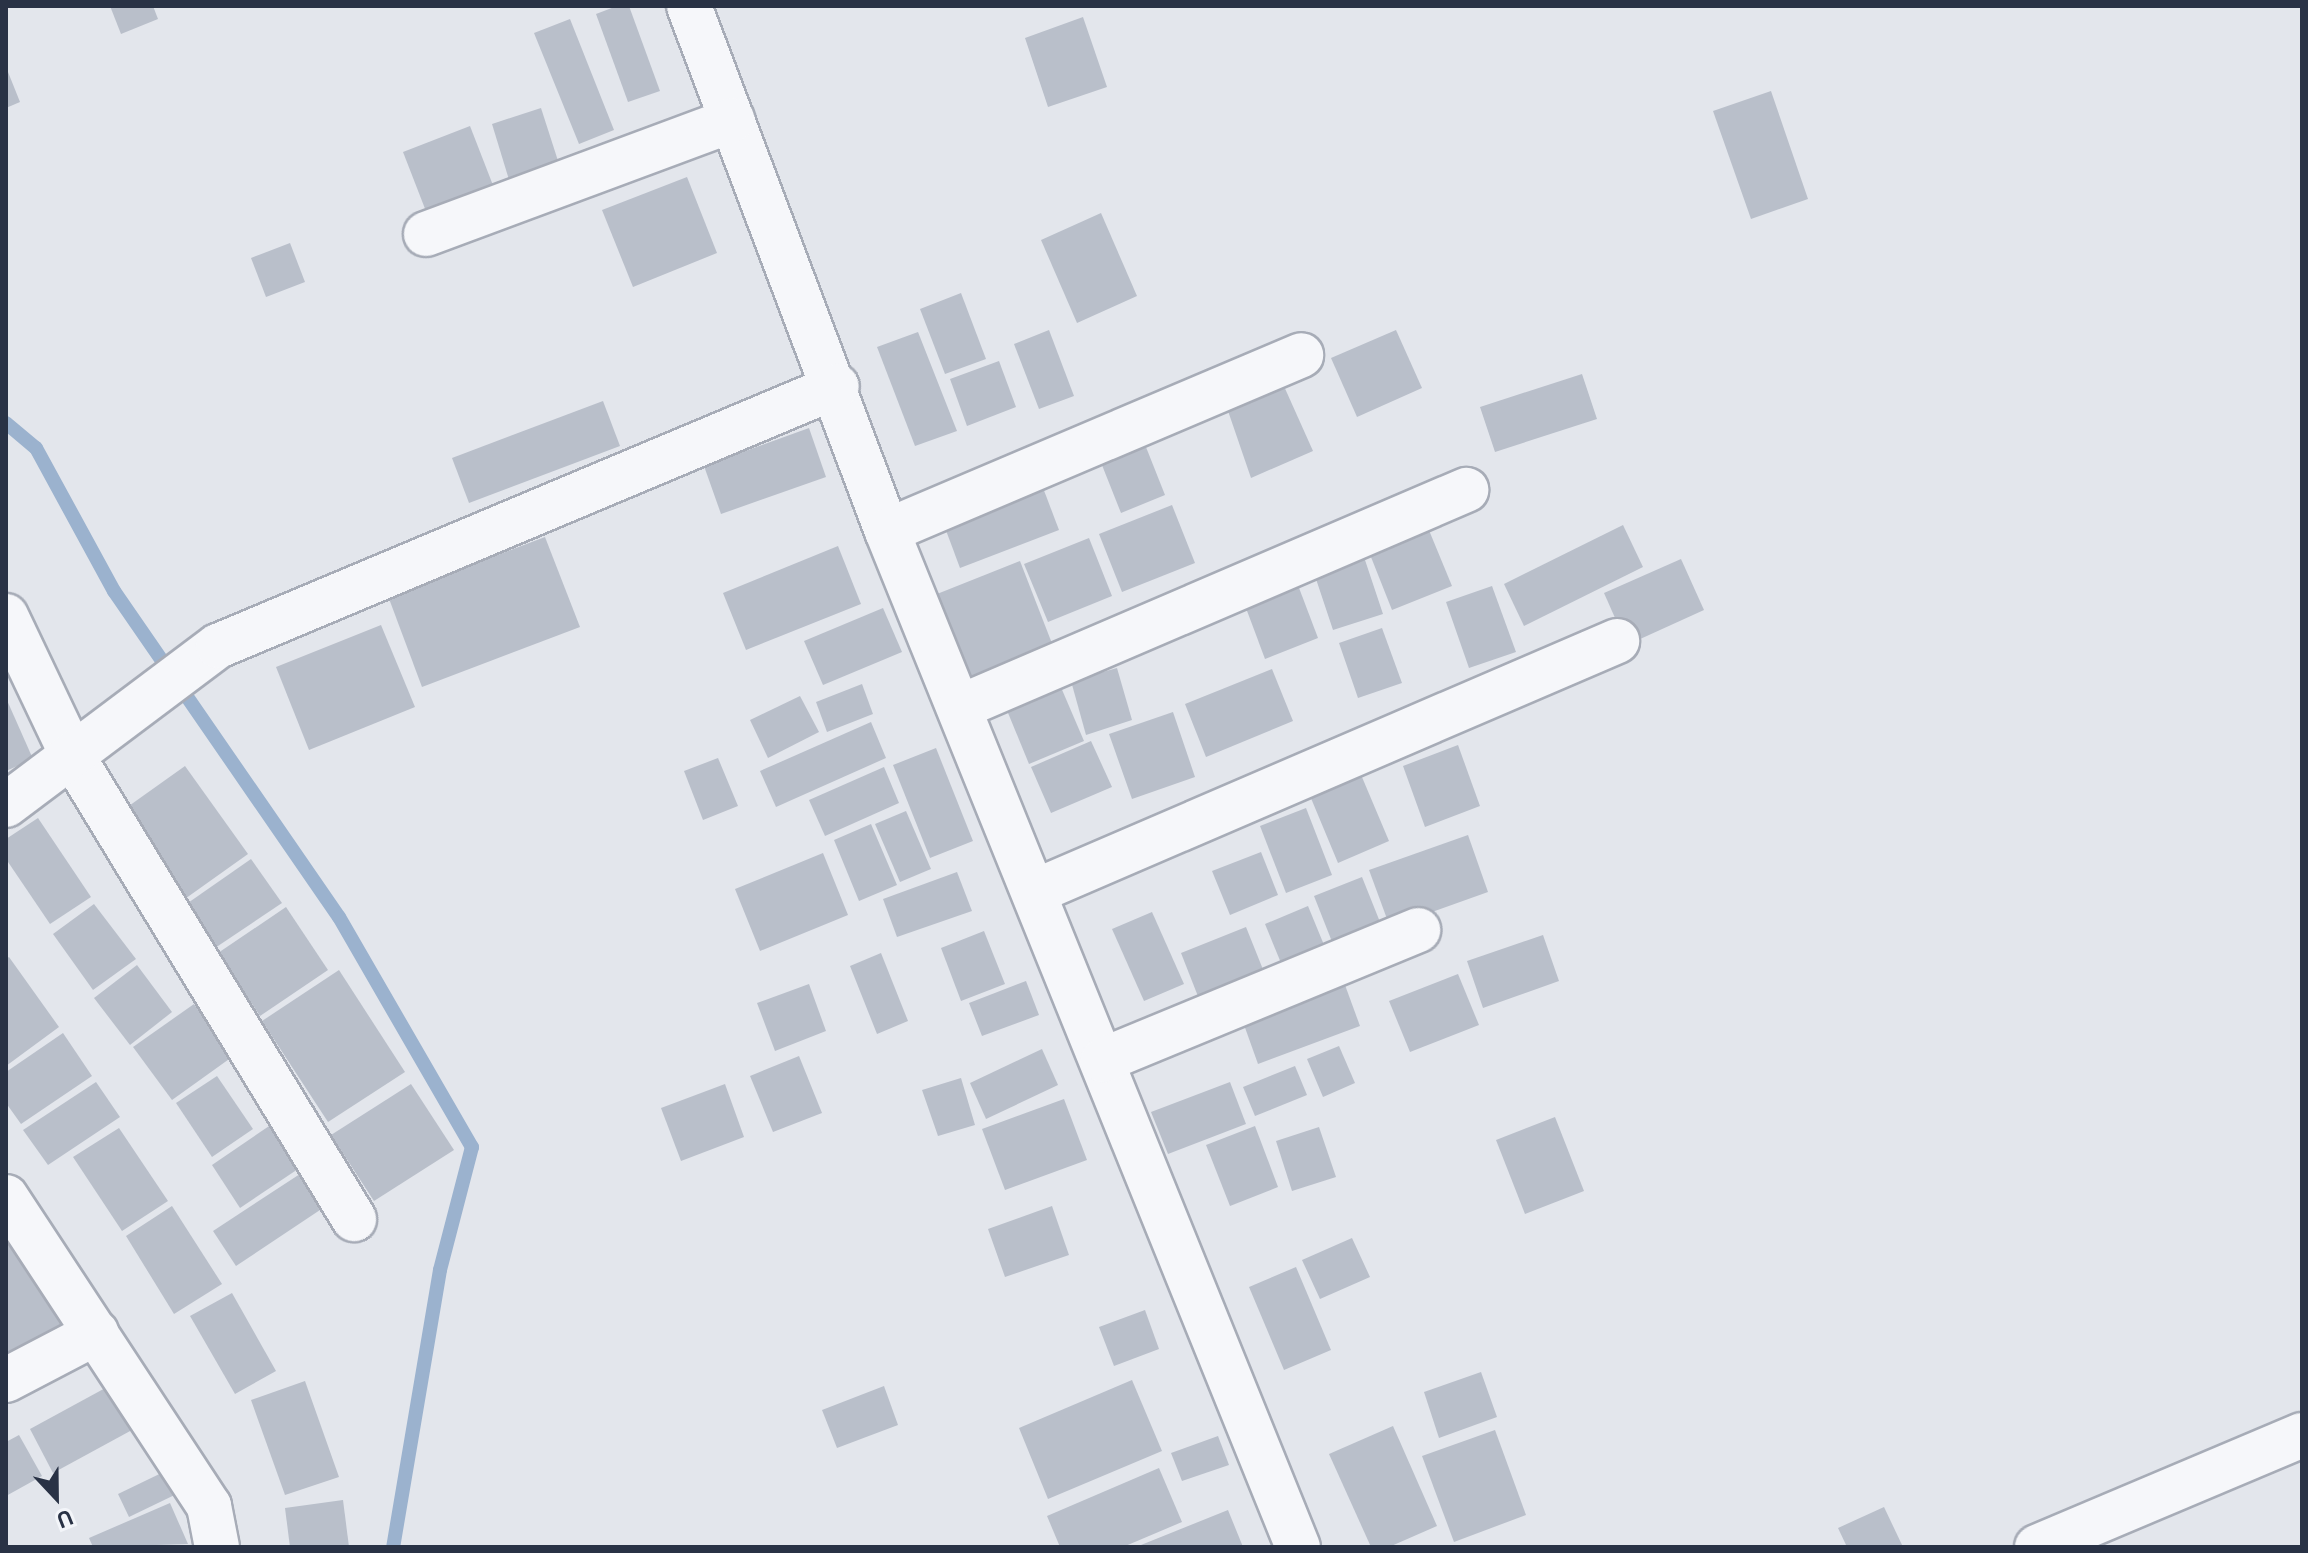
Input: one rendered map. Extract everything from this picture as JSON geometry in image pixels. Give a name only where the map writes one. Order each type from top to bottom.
[{"type":"street","points":[[689,6],[837,386],[887,531],[1298,1547]]},
{"type":"street","points":[[426,234],[733,120]]},
{"type":"street","points":[[887,531],[1301,355]]},
{"type":"street","points":[[6,805],[73,757],[173,673],[232,639],[837,386]]},
{"type":"street","points":[[960,707],[1466,490]]},
{"type":"street","points":[[6,616],[73,757],[354,1219]]},
{"type":"street","points":[[1034,892],[1617,641]]},
{"type":"street","points":[[1103,1060],[1418,930]]},
{"type":"street","points":[[6,1197],[209,1506],[217,1547]]},
{"type":"street","points":[[6,1380],[96,1333]]},
{"type":"street","points":[[2037,1547],[2302,1435]]},
{"type":"building","points":[[110,6],[153,6],[158,19],[121,34]]},
{"type":"building","points":[[617,6],[629,6],[660,91],[628,102],[596,14]]},
{"type":"building","points":[[1083,17],[1107,87],[1048,107],[1025,38]]},
{"type":"building","points":[[570,19],[614,130],[579,144],[534,33]]},
{"type":"building","points":[[6,67],[20,102],[6,108]]},
{"type":"building","points":[[1771,91],[1808,199],[1751,219],[1713,111]]},
{"type":"building","points":[[541,108],[560,167],[510,183],[492,124]]},
{"type":"building","points":[[470,126],[496,193],[429,219],[403,152]]},
{"type":"building","points":[[687,177],[717,253],[633,287],[602,210]]},
{"type":"building","points":[[1101,213],[1137,296],[1077,323],[1041,240]]},
{"type":"building","points":[[290,243],[305,282],[266,297],[251,258]]},
{"type":"building","points":[[961,293],[986,359],[945,374],[920,309]]},
{"type":"building","points":[[1049,330],[1074,396],[1039,409],[1014,344]]},
{"type":"building","points":[[1396,330],[1422,388],[1357,417],[1331,358]]},
{"type":"building","points":[[918,332],[957,431],[915,446],[877,347]]},
{"type":"building","points":[[999,361],[1016,407],[967,426],[950,379]]},
{"type":"building","points":[[1582,374],[1597,419],[1495,452],[1480,407]]},
{"type":"building","points":[[1283,384],[1313,451],[1251,478],[1227,408]]},
{"type":"building","points":[[603,401],[620,446],[469,503],[452,458]]},
{"type":"building","points":[[809,428],[826,477],[721,514],[704,466]]},
{"type":"building","points":[[1142,437],[1165,495],[1121,513],[1098,455]]},
{"type":"building","points":[[1037,472],[1059,530],[960,568],[938,509]]},
{"type":"building","points":[[1172,505],[1195,563],[1122,592],[1099,534]]},
{"type":"building","points":[[1426,523],[1452,586],[1392,610],[1367,547]]},
{"type":"building","points":[[1623,525],[1643,567],[1524,626],[1504,584]]},
{"type":"building","points":[[545,537],[580,627],[422,687],[388,596]]},
{"type":"building","points":[[1089,538],[1112,596],[1048,622],[1024,564]]},
{"type":"building","points":[[838,546],[861,604],[746,650],[723,593]]},
{"type":"building","points":[[1362,551],[1383,614],[1333,630],[1312,567]]},
{"type":"building","points":[[1681,559],[1704,610],[1627,645],[1604,593]]},
{"type":"building","points":[[1020,561],[1053,646],[971,678],[937,594]]},
{"type":"building","points":[[1293,572],[1318,638],[1265,659],[1240,592]]},
{"type":"building","points":[[1492,586],[1516,652],[1469,668],[1446,602]]},
{"type":"building","points":[[883,608],[902,652],[823,685],[804,641]]},
{"type":"building","points":[[381,625],[415,707],[309,750],[276,667]]},
{"type":"building","points":[[1382,628],[1402,683],[1358,698],[1339,643]]},
{"type":"building","points":[[1117,668],[1132,720],[1086,735],[1071,681]]},
{"type":"building","points":[[1272,669],[1293,721],[1206,757],[1185,704]]},
{"type":"building","points":[[862,684],[873,714],[827,732],[816,702]]},
{"type":"building","points":[[1060,685],[1084,741],[1029,764],[1006,708]]},
{"type":"building","points":[[800,696],[819,732],[768,758],[750,720]]},
{"type":"building","points":[[6,698],[33,759],[6,771]]},
{"type":"building","points":[[1173,712],[1195,777],[1132,799],[1109,734]]},
{"type":"building","points":[[871,722],[886,758],[776,807],[760,771]]},
{"type":"building","points":[[1091,741],[1112,787],[1051,813],[1031,767]]},
{"type":"building","points":[[1458,745],[1480,806],[1425,827],[1403,766]]},
{"type":"building","points":[[936,748],[973,841],[930,858],[893,765]]},
{"type":"building","points":[[718,758],[738,806],[703,820],[684,771]]},
{"type":"building","points":[[185,766],[248,854],[182,901],[119,813]]},
{"type":"building","points":[[884,767],[899,803],[825,836],[809,800]]},
{"type":"building","points":[[1359,770],[1389,841],[1338,863],[1308,791]]},
{"type":"building","points":[[1306,808],[1332,875],[1286,893],[1260,826]]},
{"type":"building","points":[[906,811],[931,869],[900,882],[875,824]]},
{"type":"building","points":[[38,818],[91,897],[50,924],[6,859],[6,839]]},
{"type":"building","points":[[871,824],[897,885],[859,901],[834,840]]},
{"type":"building","points":[[1468,835],[1488,892],[1390,927],[1369,870]]},
{"type":"building","points":[[1261,852],[1278,895],[1230,915],[1212,871]]},
{"type":"building","points":[[823,853],[848,915],[760,951],[735,889]]},
{"type":"building","points":[[251,859],[282,903],[215,948],[185,905]]},
{"type":"building","points":[[957,872],[972,911],[897,937],[883,899]]},
{"type":"building","points":[[1362,877],[1386,937],[1338,957],[1314,896]]},
{"type":"building","points":[[94,904],[136,959],[93,990],[53,934]]},
{"type":"building","points":[[1308,906],[1331,962],[1288,980],[1265,924]]},
{"type":"building","points":[[286,907],[328,970],[260,1016],[218,953]]},
{"type":"building","points":[[1152,912],[1184,984],[1144,1001],[1112,929]]},
{"type":"building","points":[[1246,927],[1266,977],[1201,1004],[1181,953]]},
{"type":"building","points":[[984,931],[1005,984],[961,1001],[941,948]]},
{"type":"building","points":[[1543,935],[1559,981],[1483,1008],[1467,961]]},
{"type":"building","points":[[881,953],[908,1021],[877,1034],[850,966]]},
{"type":"building","points":[[9,957],[59,1027],[6,1066],[6,959]]},
{"type":"building","points":[[137,965],[172,1012],[130,1045],[94,998]]},
{"type":"building","points":[[339,970],[405,1072],[328,1122],[262,1021]]},
{"type":"building","points":[[1458,974],[1479,1025],[1410,1052],[1389,1001]]},
{"type":"building","points":[[1026,981],[1039,1015],[982,1036],[969,1003]]},
{"type":"building","points":[[809,984],[826,1031],[775,1051],[757,1003]]},
{"type":"building","points":[[1345,985],[1360,1026],[1258,1064],[1243,1022]]},
{"type":"building","points":[[194,1004],[232,1057],[172,1100],[133,1047]]},
{"type":"building","points":[[63,1033],[92,1076],[21,1124],[6,1103],[6,1072]]},
{"type":"building","points":[[1339,1046],[1355,1083],[1323,1097],[1307,1059]]},
{"type":"building","points":[[1042,1049],[1058,1085],[986,1119],[970,1083]]},
{"type":"building","points":[[799,1056],[822,1113],[773,1132],[750,1076]]},
{"type":"building","points":[[1295,1066],[1307,1095],[1255,1116],[1243,1087]]},
{"type":"building","points":[[217,1076],[253,1129],[212,1157],[176,1103]]},
{"type":"building","points":[[961,1078],[975,1125],[938,1136],[922,1090]]},
{"type":"building","points":[[96,1082],[120,1117],[48,1165],[23,1130]]},
{"type":"building","points":[[1230,1082],[1246,1124],[1168,1154],[1151,1112]]},
{"type":"building","points":[[411,1084],[454,1150],[374,1201],[331,1135]]},
{"type":"building","points":[[725,1084],[744,1137],[681,1161],[661,1108]]},
{"type":"building","points":[[1064,1099],[1087,1160],[1005,1190],[982,1129]]},
{"type":"building","points":[[1555,1117],[1584,1191],[1525,1214],[1496,1140]]},
{"type":"building","points":[[278,1120],[307,1163],[240,1208],[212,1165]]},
{"type":"building","points":[[1255,1126],[1278,1187],[1230,1206],[1206,1145]]},
{"type":"building","points":[[1319,1127],[1336,1177],[1292,1191],[1276,1141]]},
{"type":"building","points":[[119,1128],[168,1201],[122,1231],[73,1157]]},
{"type":"building","points":[[303,1172],[326,1206],[236,1266],[213,1231]]},
{"type":"building","points":[[172,1206],[222,1284],[174,1314],[126,1236]]},
{"type":"building","points":[[1052,1206],[1069,1255],[1005,1277],[988,1229]]},
{"type":"building","points":[[6,1237],[78,1321],[6,1362]]},
{"type":"building","points":[[1352,1238],[1370,1277],[1320,1299],[1302,1260]]},
{"type":"building","points":[[1296,1267],[1331,1350],[1284,1370],[1249,1287]]},
{"type":"building","points":[[232,1293],[276,1371],[235,1394],[190,1316]]},
{"type":"building","points":[[1145,1310],[1159,1349],[1114,1366],[1099,1327]]},
{"type":"building","points":[[1481,1372],[1497,1417],[1439,1438],[1424,1392]]},
{"type":"building","points":[[1132,1380],[1162,1451],[1048,1499],[1019,1428]]},
{"type":"building","points":[[305,1381],[339,1477],[285,1495],[251,1400]]},
{"type":"building","points":[[109,1386],[132,1430],[53,1473],[30,1429]]},
{"type":"building","points":[[884,1386],[898,1425],[837,1448],[822,1410]]},
{"type":"building","points":[[1393,1426],[1437,1526],[1389,1547],[1371,1547],[1329,1454]]},
{"type":"building","points":[[1495,1430],[1526,1515],[1454,1542],[1422,1456]]},
{"type":"building","points":[[19,1435],[42,1476],[6,1496],[6,1442]]},
{"type":"building","points":[[1218,1436],[1229,1465],[1182,1481],[1171,1453]]},
{"type":"building","points":[[176,1466],[187,1489],[129,1517],[118,1494]]},
{"type":"building","points":[[1159,1468],[1182,1522],[1123,1547],[1060,1547],[1047,1516]]},
{"type":"building","points":[[343,1500],[349,1547],[290,1547],[285,1508]]},
{"type":"building","points":[[170,1503],[188,1544],[93,1547],[89,1538]]},
{"type":"building","points":[[1884,1507],[1903,1547],[1847,1547],[1838,1528]]},
{"type":"building","points":[[1228,1510],[1243,1547],[1136,1547]]},
{"type":"waterway","points":[[6,423],[36,448],[114,591],[339,917],[472,1147],[440,1270],[393,1547]]}]
